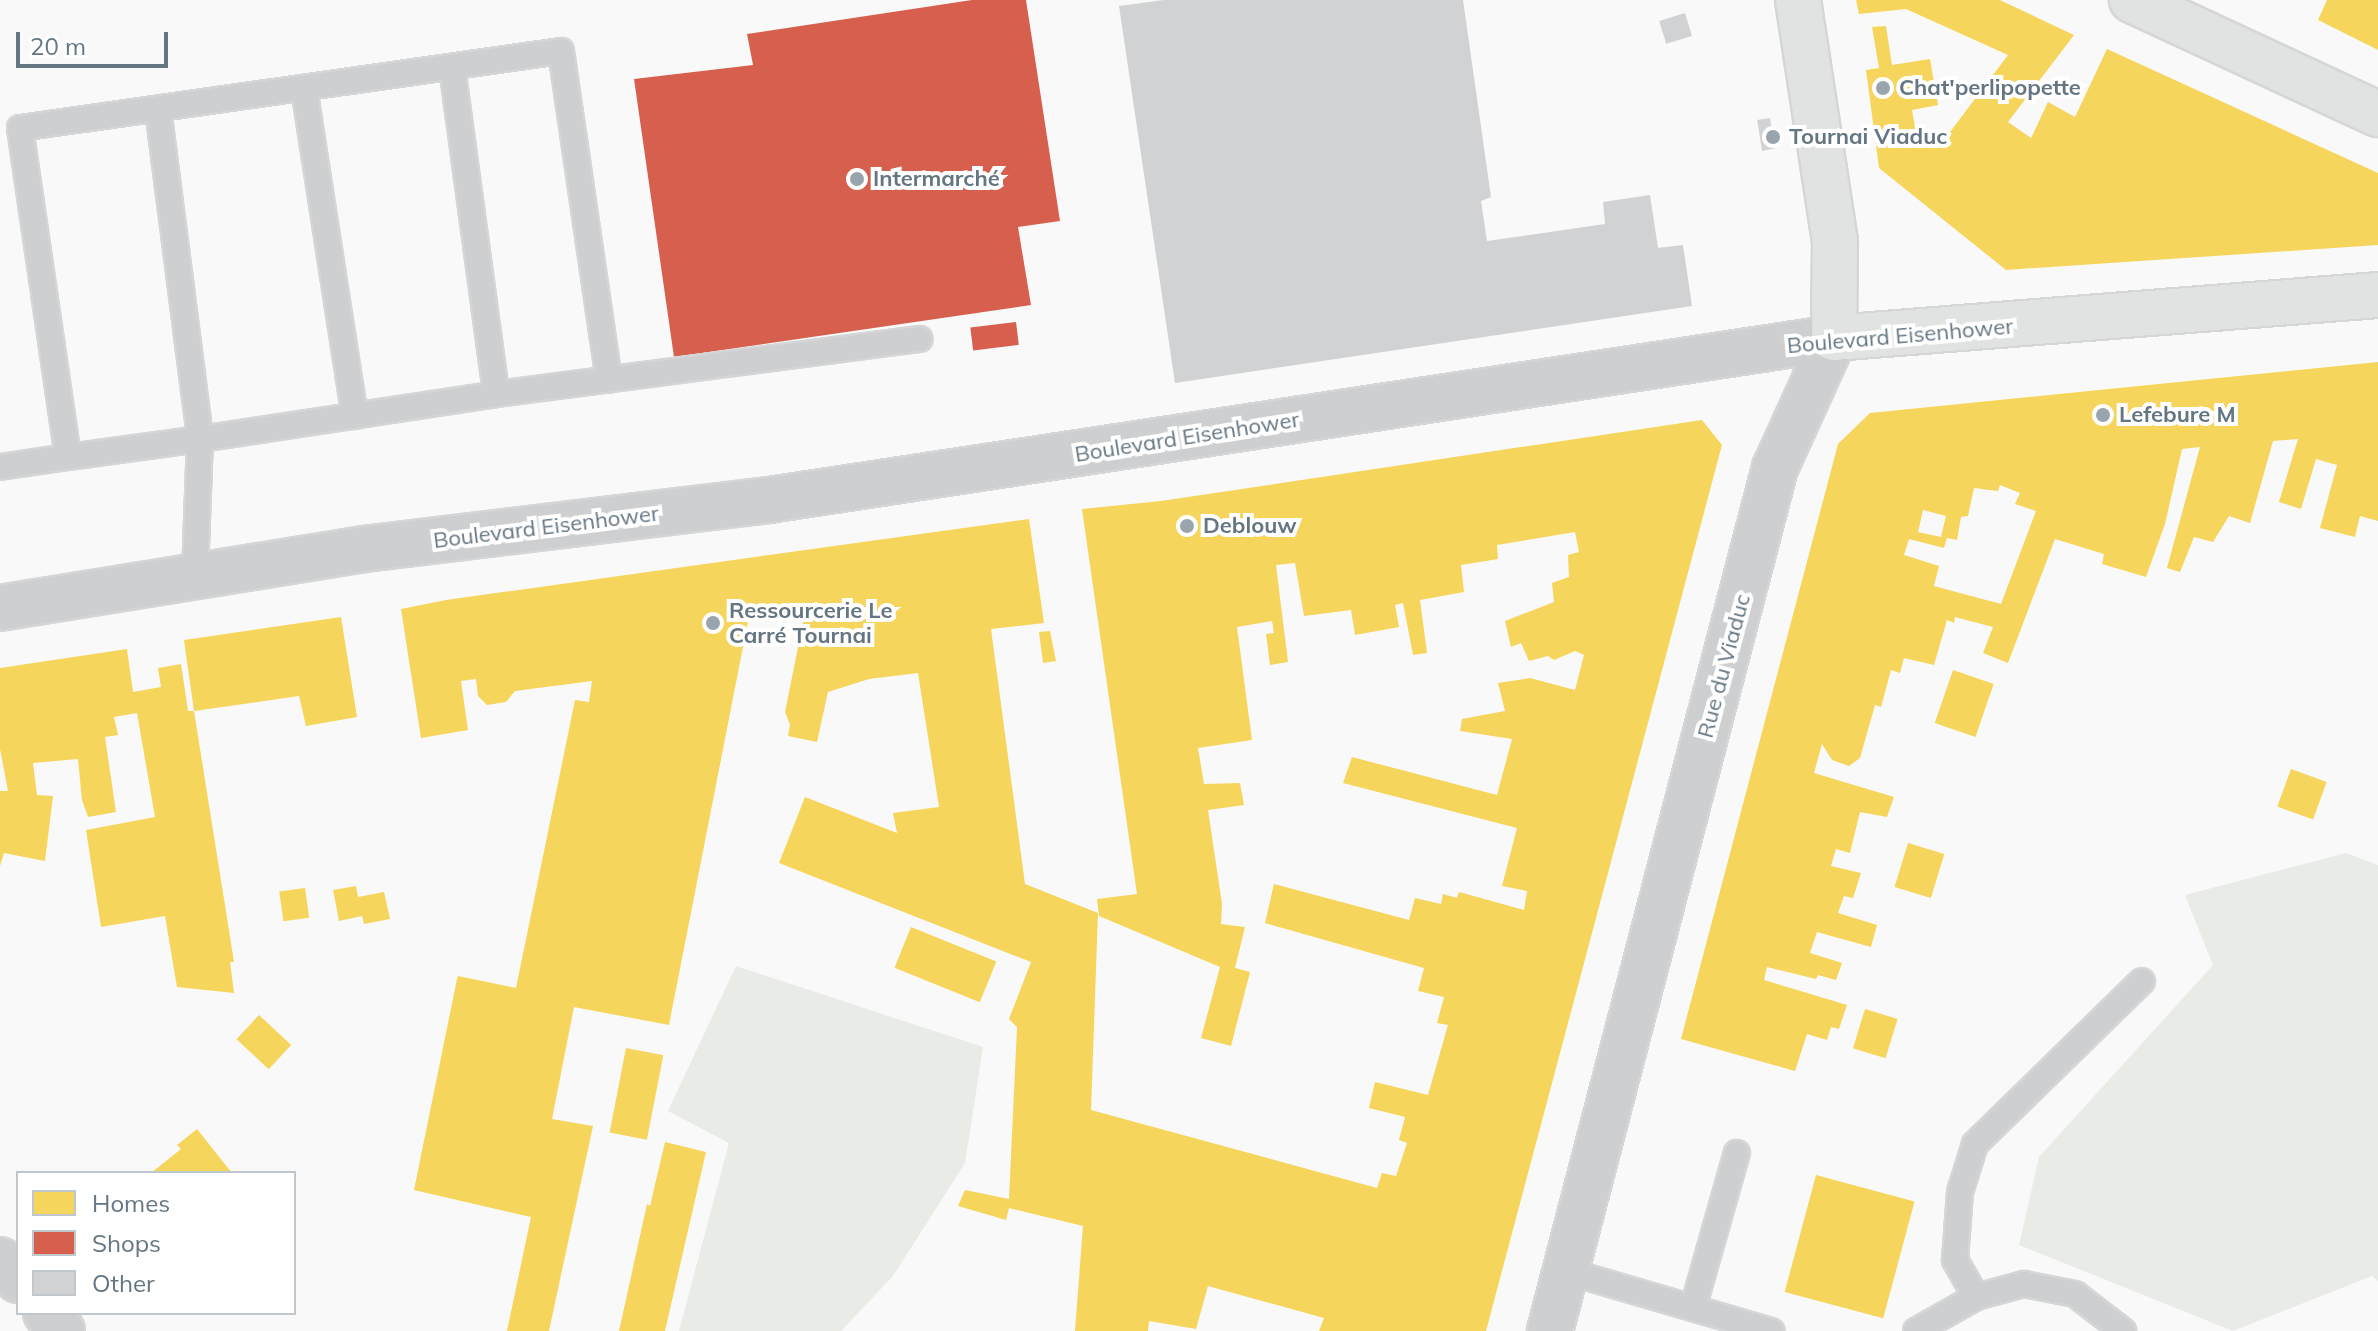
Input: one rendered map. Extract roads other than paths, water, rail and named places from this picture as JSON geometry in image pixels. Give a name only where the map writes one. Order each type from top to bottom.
[{"type":"main road","name":"Rue du Viaduc","points":[[1798,0],[1835,241],[1834,338]]},
{"type":"main road","points":[[2132,0],[2378,114]]},
{"type":"main road","name":"Boulevard Eisenhower","points":[[1834,338],[2378,295]]},
{"type":"street","name":"Boulevard Eisenhower","points":[[0,608],[364,549],[769,500],[1834,338]]},
{"type":"street","name":"Rue du Viaduc","points":[[1550,1331],[1775,468],[1834,338]]},
{"type":"street","points":[[0,1260],[16,1278]]},
{"type":"street","points":[[48,1315],[62,1331]]},
{"type":"lane","points":[[68,457],[20,128],[561,51],[609,380]]},
{"type":"lane","points":[[452,67],[496,394]]},
{"type":"lane","points":[[304,88],[355,416]]},
{"type":"lane","points":[[158,109],[200,439],[195,575]]},
{"type":"lane","points":[[0,467],[496,394],[919,339]]},
{"type":"lane","points":[[1976,1297],[1955,1260],[1960,1192],[1975,1144],[2142,981]]},
{"type":"lane","points":[[1693,1308],[1737,1153]]},
{"type":"lane","points":[[1566,1271],[1771,1331]]},
{"type":"lane","points":[[1916,1331],[1976,1297],[2024,1284],[2075,1294],[2123,1331]]},
{"type":"place","name":"Chat'perlipopette","points":[[1883,88]]},
{"type":"place","name":"Tournai Viaduc","points":[[1773,137]]},
{"type":"place","name":"Intermarché","points":[[857,179]]},
{"type":"place","name":"Lefebure M","points":[[2103,415]]},
{"type":"place","name":"Deblouw","points":[[1187,526]]},
{"type":"place","name":"Ressourcerie Le Carré Tournai","points":[[713,623]]}]
